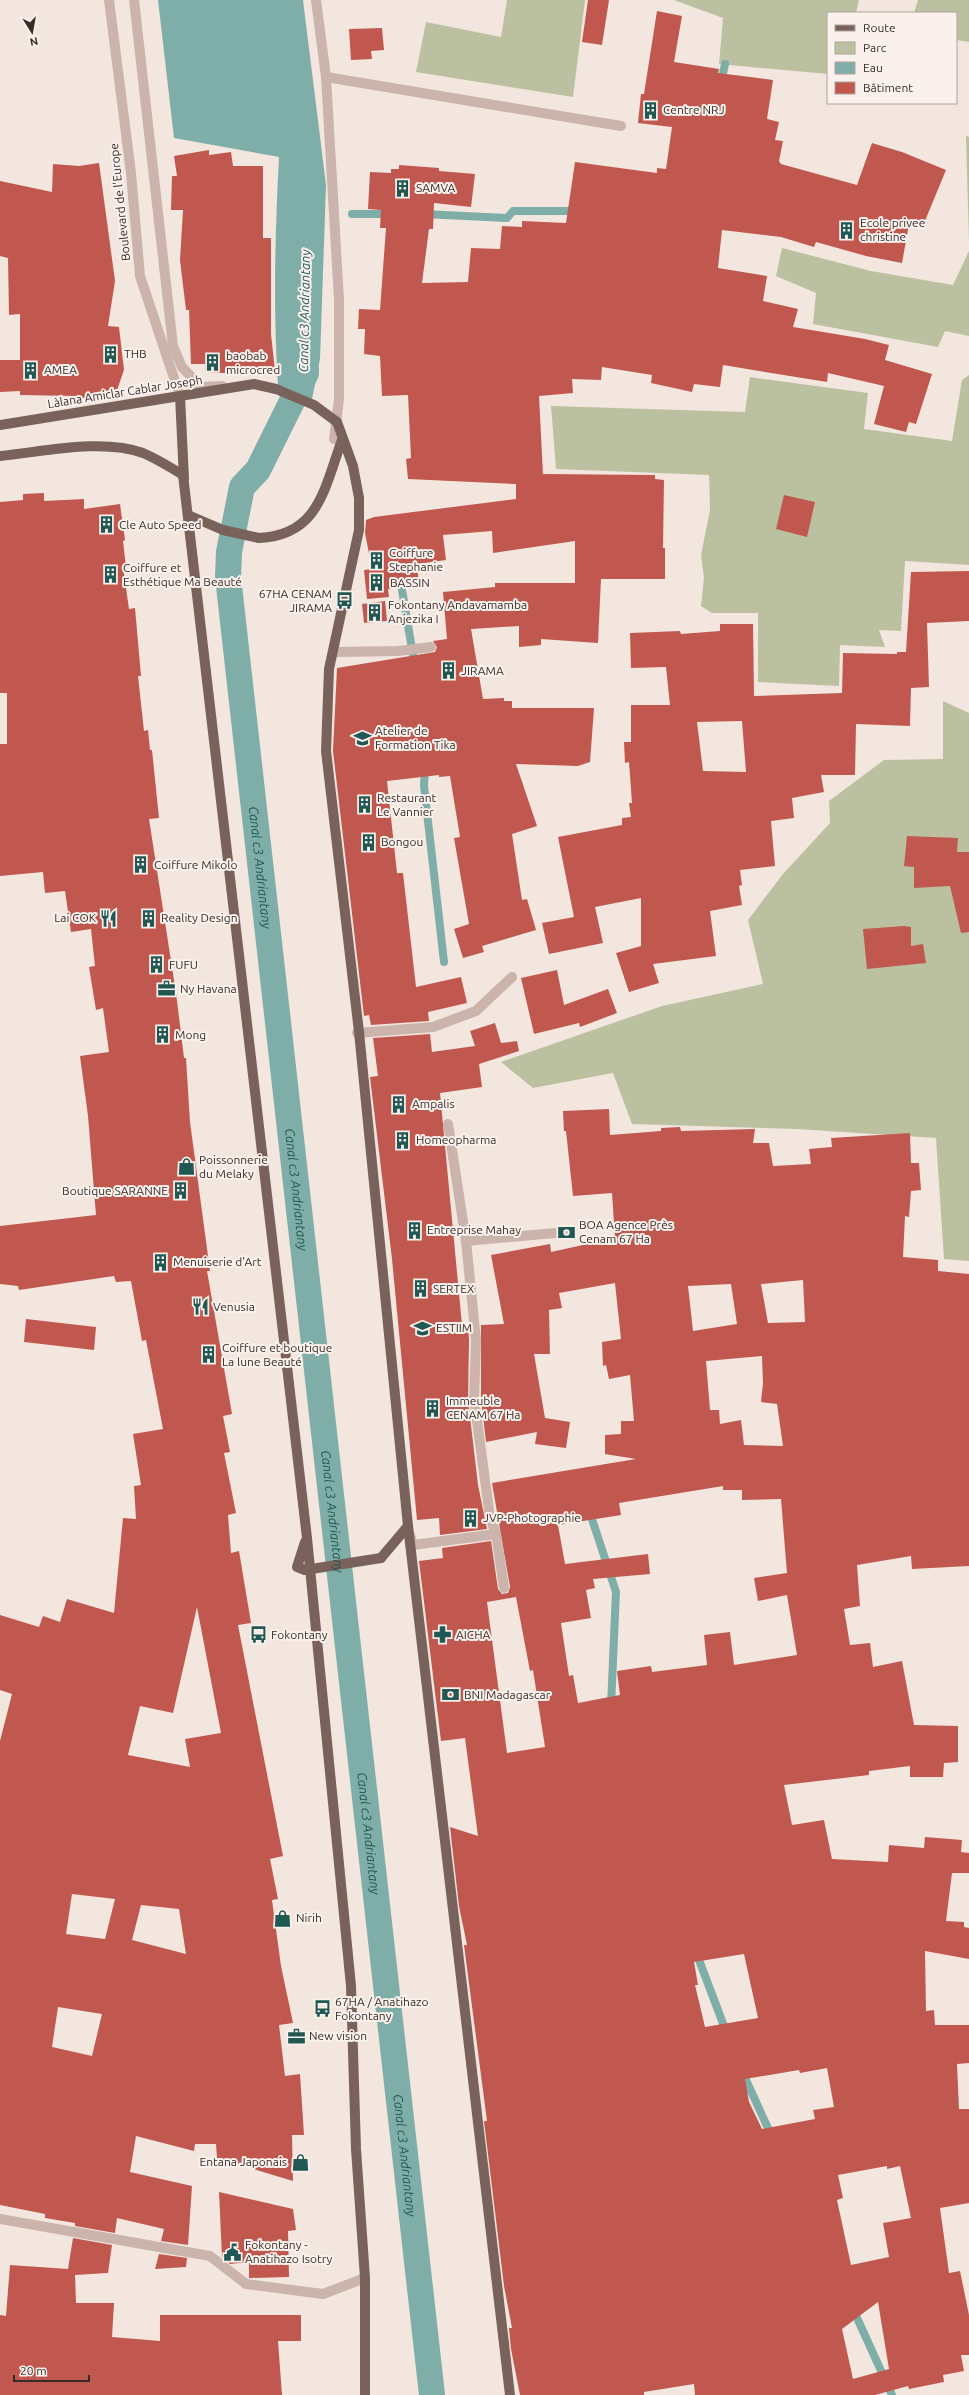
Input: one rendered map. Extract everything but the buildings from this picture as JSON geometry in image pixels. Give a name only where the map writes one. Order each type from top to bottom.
[{"type":"main road","name":"Làlana Amiclar Cablar Joseph","points":[[0,425],[254,384]]},
{"type":"main road","points":[[254,384],[276,389],[314,406],[336,422],[353,466],[359,498],[359,530],[329,669],[326,751],[358,1033],[408,1526],[510,2395]]},
{"type":"main road","points":[[180,396],[183,475],[307,1538],[351,1986],[356,2150],[365,2278],[364,2395]]},
{"type":"main road","points":[[0,456],[95,445],[117,447],[142,452],[163,462],[183,475],[188,515],[223,530],[259,538],[278,537],[296,530],[313,514],[342,440]]},
{"type":"main road","points":[[307,1538],[297,1567],[305,1570],[381,1558],[408,1526]]},
{"type":"street","name":"Boulevard de l'Europe","points":[[109,0],[131,173],[140,276],[180,396]]},
{"type":"street","points":[[134,0],[173,346],[182,367],[201,387],[254,384]]},
{"type":"street","points":[[316,0],[326,77],[339,300],[339,399],[334,439],[342,440]]},
{"type":"street","points":[[326,77],[621,126]]},
{"type":"street","points":[[336,652],[398,651],[431,647]]},
{"type":"street","points":[[358,1033],[433,1027],[476,1011],[512,977]]},
{"type":"street","points":[[448,1124],[466,1241],[476,1340],[474,1399],[490,1517],[496,1534],[504,1588]]},
{"type":"street","points":[[466,1241],[566,1232]]},
{"type":"street","points":[[408,1526],[414,1546],[496,1534]]},
{"type":"street","points":[[0,2219],[210,2256],[246,2284],[324,2294],[365,2278]]},
{"type":"green space","points":[[507,0],[585,0],[573,97],[416,72],[426,22],[501,37]]},
{"type":"green space","points":[[674,0],[859,0],[856,12],[827,12],[827,74],[719,64],[723,18]]},
{"type":"green space","points":[[918,0],[969,0],[969,42],[957,40],[957,12],[914,12]]},
{"type":"green space","points":[[966,136],[969,137],[969,243]]},
{"type":"green space","points":[[782,248],[871,271],[953,285],[969,251],[969,336],[945,331],[938,347],[813,324],[816,293],[776,276]]},
{"type":"green space","points":[[969,375],[969,565],[905,561],[901,631],[879,630],[885,647],[840,645],[839,686],[758,682],[758,613],[712,613],[701,606],[704,578],[701,555],[710,510],[709,475],[556,469],[551,406],[745,412],[750,377],[868,393],[864,429],[952,441],[962,380]]},
{"type":"green space","points":[[943,701],[969,713],[969,1261],[944,1259],[936,1138],[797,1129],[632,1124],[613,1073],[533,1088],[501,1062],[662,1006],[763,984],[748,920],[783,874],[830,823],[829,801],[884,760],[943,759]]},
{"type":"water","points":[[158,0],[303,0],[326,185],[320,359],[311,404],[278,385],[275,328],[275,271],[279,157],[174,138]]},
{"type":"waterway","points":[[721,83],[725,64]]},
{"type":"waterway","points":[[423,214],[507,218],[513,211],[577,211]]},
{"type":"waterway","points":[[352,214],[391,214]]},
{"type":"waterway","name":"Canal c3 Andriantany","points":[[306,369],[306,373],[258,470],[242,487],[229,552],[228,577],[432,2395]]},
{"type":"waterway","points":[[400,578],[413,655]]},
{"type":"waterway","points":[[425,767],[424,786],[444,962]]},
{"type":"waterway","points":[[589,1510],[616,1592],[611,1706]]},
{"type":"waterway","points":[[696,1952],[727,2034]]},
{"type":"waterway","points":[[741,2069],[772,2137]]},
{"type":"waterway","points":[[853,2309],[892,2395]]},
{"type":"place","name":"Centre NRJ","points":[[650,110]]},
{"type":"place","name":"SAMVA","points":[[403,188]]},
{"type":"place","name":"Ecole privee christine","points":[[847,230]]},
{"type":"place","name":"THB","points":[[111,354]]},
{"type":"place","name":"baobab microcred","points":[[213,363]]},
{"type":"place","name":"AMEA","points":[[31,370]]},
{"type":"place","name":"Cle Auto Speed","points":[[106,525]]},
{"type":"place","name":"Coiffure Stephanie","points":[[376,560]]},
{"type":"place","name":"Coiffure et Esthétique Ma Beauté","points":[[110,575]]},
{"type":"place","name":"BASSIN","points":[[377,583]]},
{"type":"place","name":"67HA CENAM JIRAMA","points":[[345,601]]},
{"type":"place","name":"Fokontany Andavamamba Anjezika I","points":[[375,612]]},
{"type":"place","name":"JIRAMA","points":[[448,671]]},
{"type":"place","name":"Atelier de Formation Tika","points":[[362,738]]},
{"type":"place","name":"Restaurant Le Vannier","points":[[364,805]]},
{"type":"place","name":"Bongou","points":[[368,842]]},
{"type":"place","name":"Coiffure Mikolo","points":[[141,865]]},
{"type":"place","name":"Lai COK","points":[[109,918]]},
{"type":"place","name":"Reality Design","points":[[148,918]]},
{"type":"place","name":"FUFU","points":[[156,965]]},
{"type":"place","name":"Ny Havana","points":[[167,989]]},
{"type":"place","name":"Mong","points":[[162,1035]]},
{"type":"place","name":"Ampalis","points":[[399,1104]]},
{"type":"place","name":"Homeopharma","points":[[403,1140]]},
{"type":"place","name":"Poissonnerie du Melaky","points":[[186,1167]]},
{"type":"place","name":"Boutique SARANNE","points":[[181,1191]]},
{"type":"place","name":"Entreprise Mahay","points":[[414,1230]]},
{"type":"place","name":"BOA Agence Près Cenam 67 Ha","points":[[566,1232]]},
{"type":"place","name":"Menuiserie d'Art","points":[[160,1262]]},
{"type":"place","name":"SERTEX","points":[[420,1289]]},
{"type":"place","name":"Venusia","points":[[200,1307]]},
{"type":"place","name":"ESTIIM","points":[[423,1328]]},
{"type":"place","name":"Coiffure et boutique La lune Beauté","points":[[209,1355]]},
{"type":"place","name":"Immeuble CENAM 67 Ha","points":[[433,1408]]},
{"type":"place","name":"JVP-Photographie","points":[[470,1518]]},
{"type":"place","name":"Fokontany","points":[[258,1635]]},
{"type":"place","name":"AICHA","points":[[443,1635]]},
{"type":"place","name":"BNI Madagascar","points":[[451,1695]]},
{"type":"place","name":"Nirih","points":[[283,1918]]},
{"type":"place","name":"67HA / Anatihazo Fokontany","points":[[322,2009]]},
{"type":"place","name":"New vision","points":[[296,2036]]},
{"type":"place","name":"Entana Japonais","points":[[300,2162]]},
{"type":"place","name":"Fokontany - Anatihazo Isotry","points":[[232,2252]]}]
